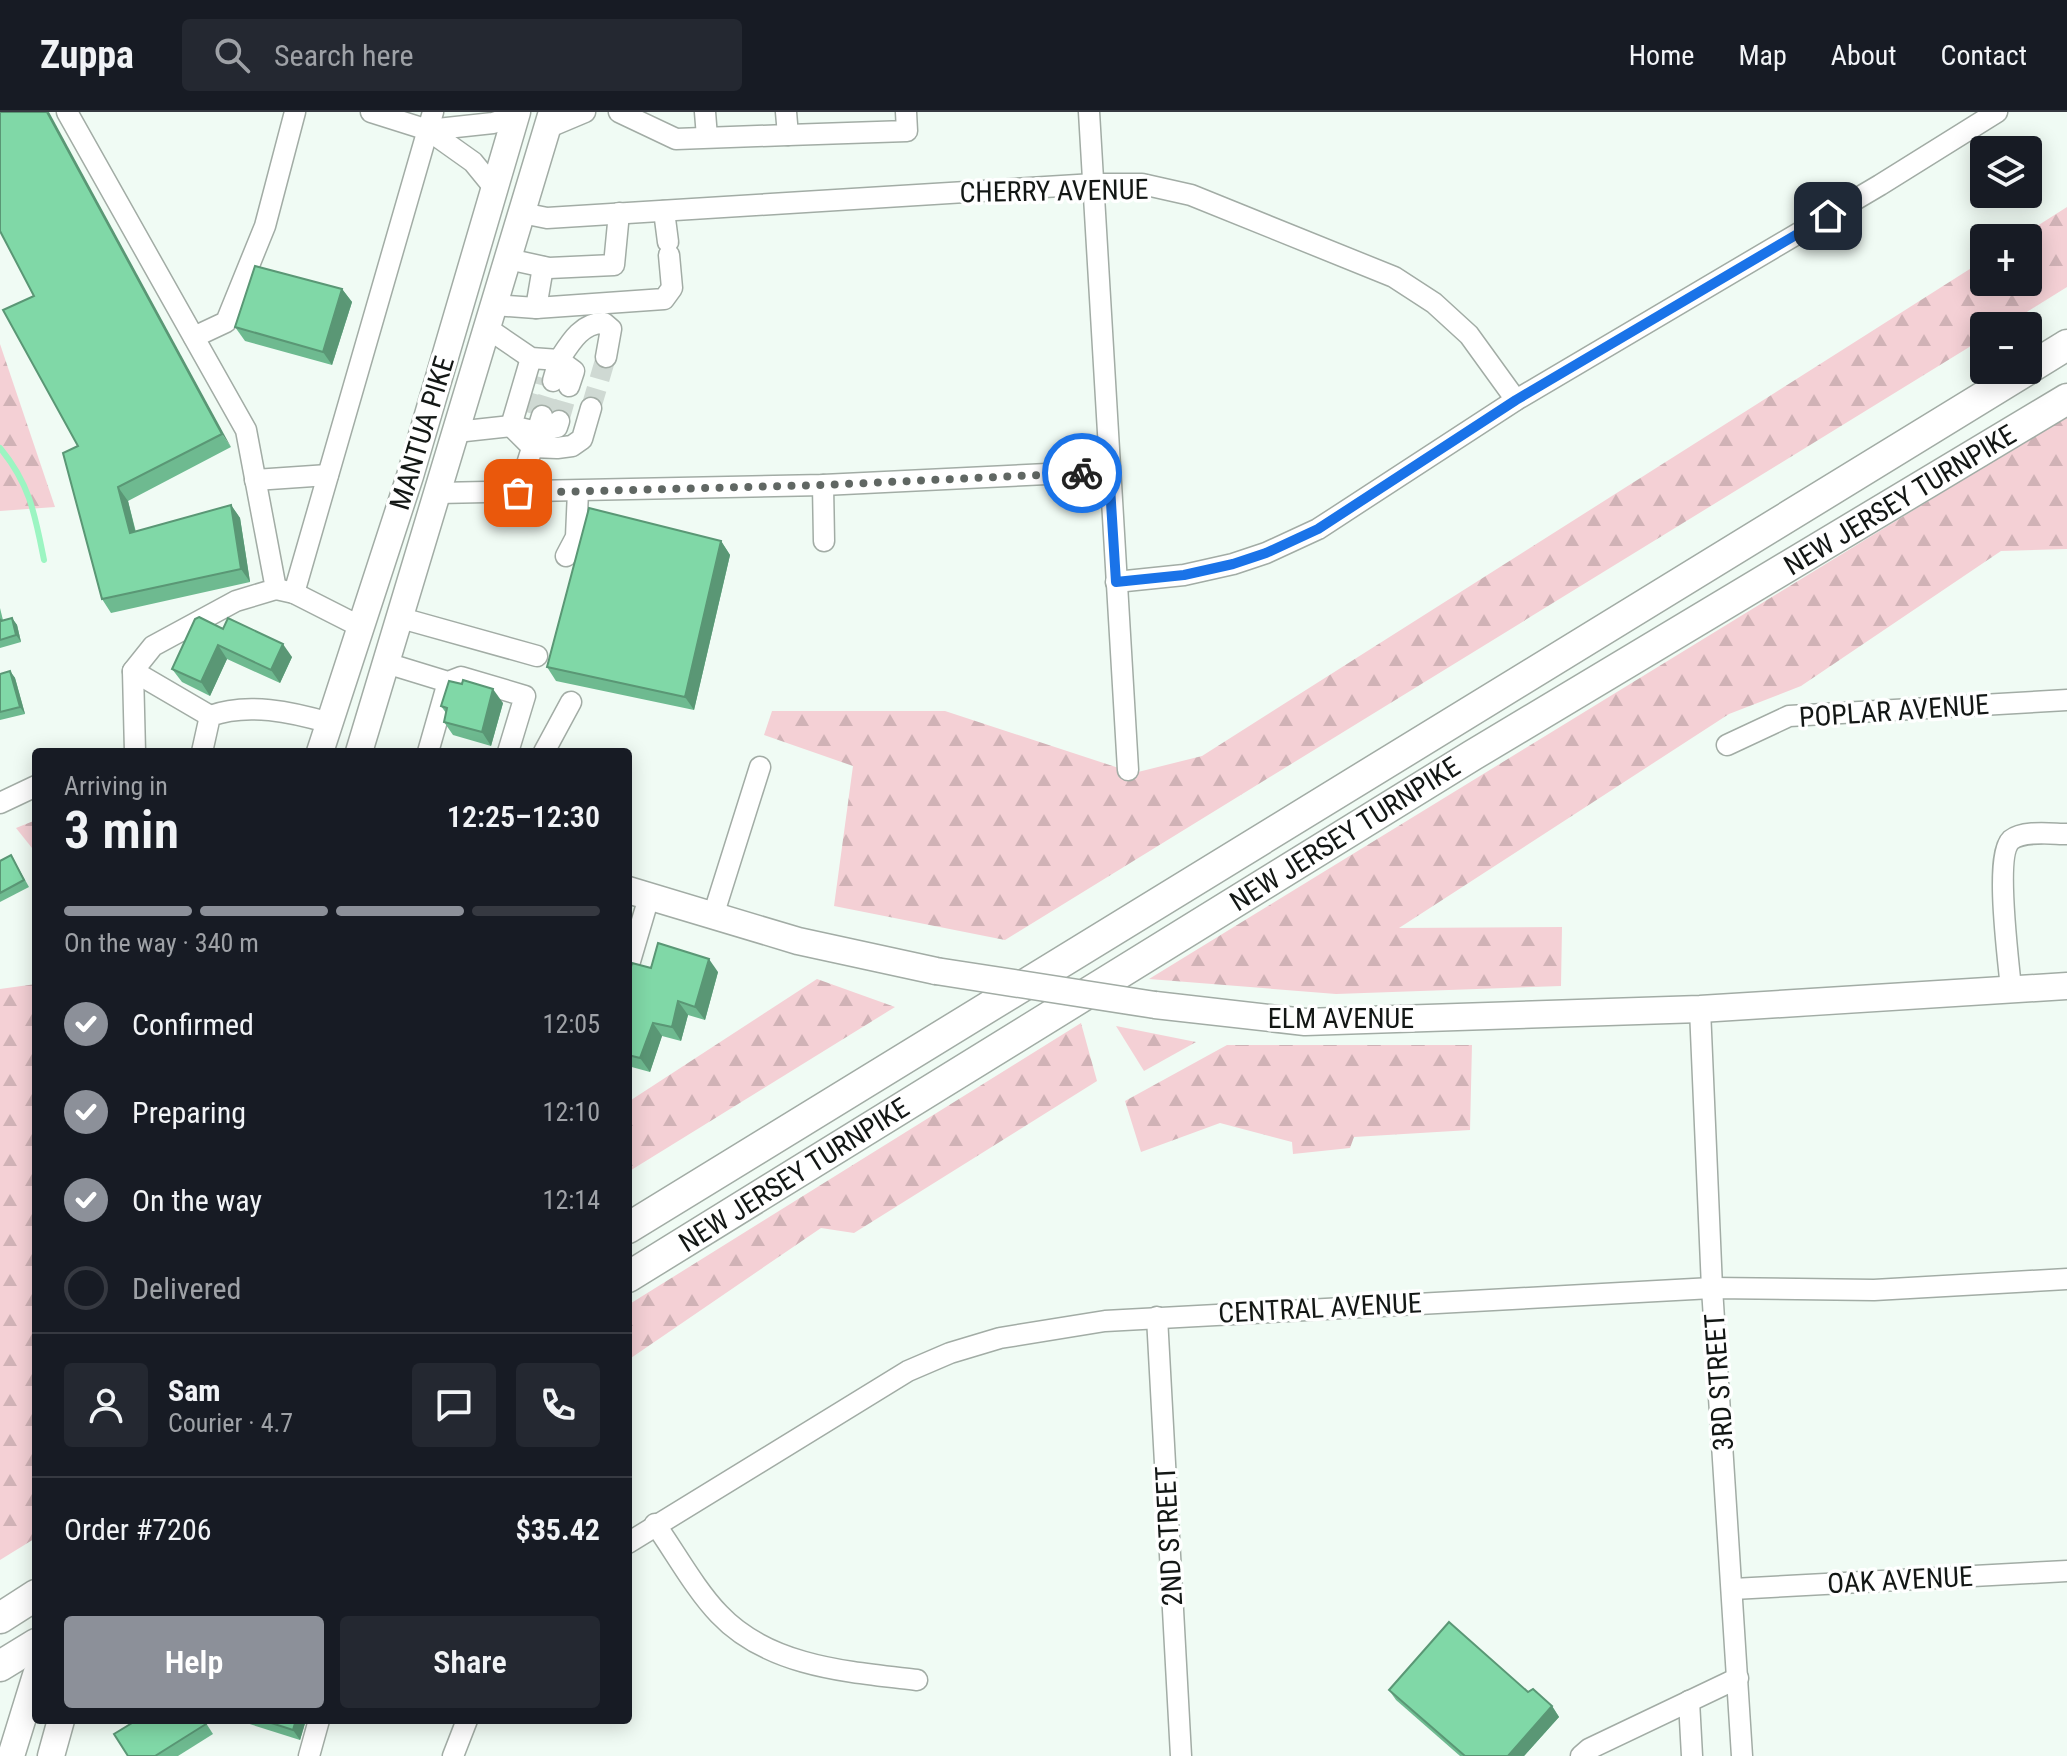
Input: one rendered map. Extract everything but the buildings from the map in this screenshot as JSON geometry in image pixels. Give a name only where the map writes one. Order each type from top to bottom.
[{"type":"highway","name":"NEW JERSEY TURNPIKE","points":[[2042,361],[2067,345]]},
{"type":"highway","name":"NEW JERSEY TURNPIKE","points":[[632,1226],[2005,384]]},
{"type":"highway","name":"NEW JERSEY TURNPIKE","points":[[632,1275],[1473,755],[2067,399]]},
{"type":"highway","points":[[0,1618],[32,1598]]},
{"type":"highway","points":[[0,1666],[32,1646]]},
{"type":"main road","name":"MANTUA PIKE","points":[[321,748],[415,461],[516,114]]},
{"type":"main road","name":"MANTUA PIKE","points":[[360,748],[550,120]]},
{"type":"main road","name":"ELM AVENUE","points":[[639,894],[847,954],[1155,1005],[1305,1022],[1700,1009],[2067,986]]},
{"type":"main road","points":[[14,1748],[32,1688]]},
{"type":"main road","points":[[51,1756],[60,1724]]},
{"type":"street","points":[[67,112],[246,430],[255,480],[285,591]]},
{"type":"street","points":[[194,337],[226,322],[265,226],[295,112]]},
{"type":"street","points":[[371,112],[430,121],[493,123],[516,114]]},
{"type":"street","points":[[550,120],[585,112]]},
{"type":"street","points":[[619,112],[676,139],[907,131],[906,112]]},
{"type":"street","points":[[705,112],[707,137]]},
{"type":"street","points":[[786,112],[788,135]]},
{"type":"street","points":[[1089,112],[1128,770]]},
{"type":"street","points":[[1116,582],[1184,575],[1233,564],[1318,529],[1516,400],[1880,185],[1997,112]]},
{"type":"street","points":[[430,121],[473,162],[495,189]]},
{"type":"street","points":[[285,591],[328,475],[430,121]]},
{"type":"street","name":"CHERRY AVENUE","points":[[522,213],[547,218],[1094,184],[1142,184],[1191,195],[1394,277],[1434,303],[1469,335],[1516,400]]},
{"type":"street","points":[[491,317],[536,308],[664,299],[672,288],[664,211]]},
{"type":"street","points":[[508,259],[543,267],[614,265],[619,213]]},
{"type":"street","points":[[536,308],[543,267]]},
{"type":"street","points":[[491,317],[548,370]]},
{"type":"street","points":[[518,493],[548,370],[580,332],[593,322],[604,323],[611,329],[606,357]]},
{"type":"street","points":[[456,432],[532,426],[557,448],[572,446],[582,439],[591,408]]},
{"type":"street","points":[[438,493],[823,485],[1109,471]]},
{"type":"street","points":[[255,480],[328,475]]},
{"type":"street","points":[[823,485],[824,541]]},
{"type":"street","points":[[566,556],[576,537],[578,491]]},
{"type":"street","points":[[135,748],[133,671],[153,646],[236,601],[285,591],[361,627]]},
{"type":"street","points":[[401,618],[537,656]]},
{"type":"street","points":[[386,663],[448,682],[461,677],[525,696],[509,748]]},
{"type":"street","points":[[133,671],[210,716]]},
{"type":"street","points":[[429,748],[448,682]]},
{"type":"street","name":"POPLAR AVENUE","points":[[1727,745],[1789,716],[2067,700]]},
{"type":"street","points":[[546,748],[571,702]]},
{"type":"street","points":[[210,716],[225,710],[290,711],[330,723]]},
{"type":"street","points":[[203,748],[210,716]]},
{"type":"street","points":[[713,916],[760,767]]},
{"type":"street","points":[[0,803],[32,788]]},
{"type":"street","points":[[2011,989],[2004,853],[2012,840],[2025,835],[2067,834]]},
{"type":"street","points":[[632,941],[639,894]]},
{"type":"street","name":"3RD STREET","points":[[1700,1009],[1712,1288],[1742,1756]]},
{"type":"street","name":"CENTRAL AVENUE","points":[[632,1540],[908,1371],[950,1353],[1000,1338],[1042,1330],[1157,1317],[1712,1288],[1874,1290],[2067,1279]]},
{"type":"street","name":"2ND STREET","points":[[1157,1317],[1181,1756]]},
{"type":"street","points":[[655,1524],[717,1613],[743,1637],[789,1658],[830,1668],[917,1680]]},
{"type":"street","name":"OAK AVENUE","points":[[1733,1589],[2067,1571]]},
{"type":"street","points":[[1581,1756],[1589,1749],[1738,1678]]},
{"type":"street","points":[[1689,1701],[1692,1756]]},
{"type":"street","points":[[309,1756],[318,1724]]},
{"type":"street","points":[[453,1756],[465,1724]]},
{"type":"green space","points":[[2067,207],[2067,287],[2027,312],[1970,312],[1970,347],[1005,940],[834,906],[853,766],[764,735],[772,711],[945,711],[1134,773],[1202,756],[1970,269],[1970,296],[2042,296],[2040,224]]},
{"type":"green space","points":[[0,344],[55,507],[0,511]]},
{"type":"green space","points":[[2067,416],[2067,549],[2001,551],[1801,686],[1729,714],[1399,928],[1562,927],[1561,986],[1336,994],[1149,979]]},
{"type":"green space","points":[[32,822],[32,848],[16,828]]},
{"type":"green space","points":[[817,979],[895,1007],[632,1170],[632,1099]]},
{"type":"green space","points":[[32,985],[32,1540],[0,1560],[0,989]]},
{"type":"green space","points":[[1081,1023],[1097,1081],[854,1233],[821,1228],[632,1357],[632,1303]]},
{"type":"green space","points":[[1116,1026],[1196,1042],[1144,1071]]},
{"type":"green space","points":[[1227,1045],[1472,1045],[1470,1130],[1354,1137],[1350,1148],[1293,1154],[1292,1142],[1220,1123],[1141,1152],[1125,1101]]},
{"type":"waterway","points":[[0,448],[25,487],[44,560]]},
{"type":"tunnel","points":[[591,408],[606,357]]},
{"type":"tunnel","points":[[526,412],[536,376]]},
{"type":"tunnel","points":[[542,416],[553,381]]},
{"type":"tunnel","points":[[559,421],[569,386]]},
{"type":"way so far","points":[[518,493],[823,485],[1082,473]]},
{"type":"route","points":[[1082,473],[1109,471],[1116,582],[1184,575],[1266,553],[1318,529],[1516,400],[1828,216]]}]
